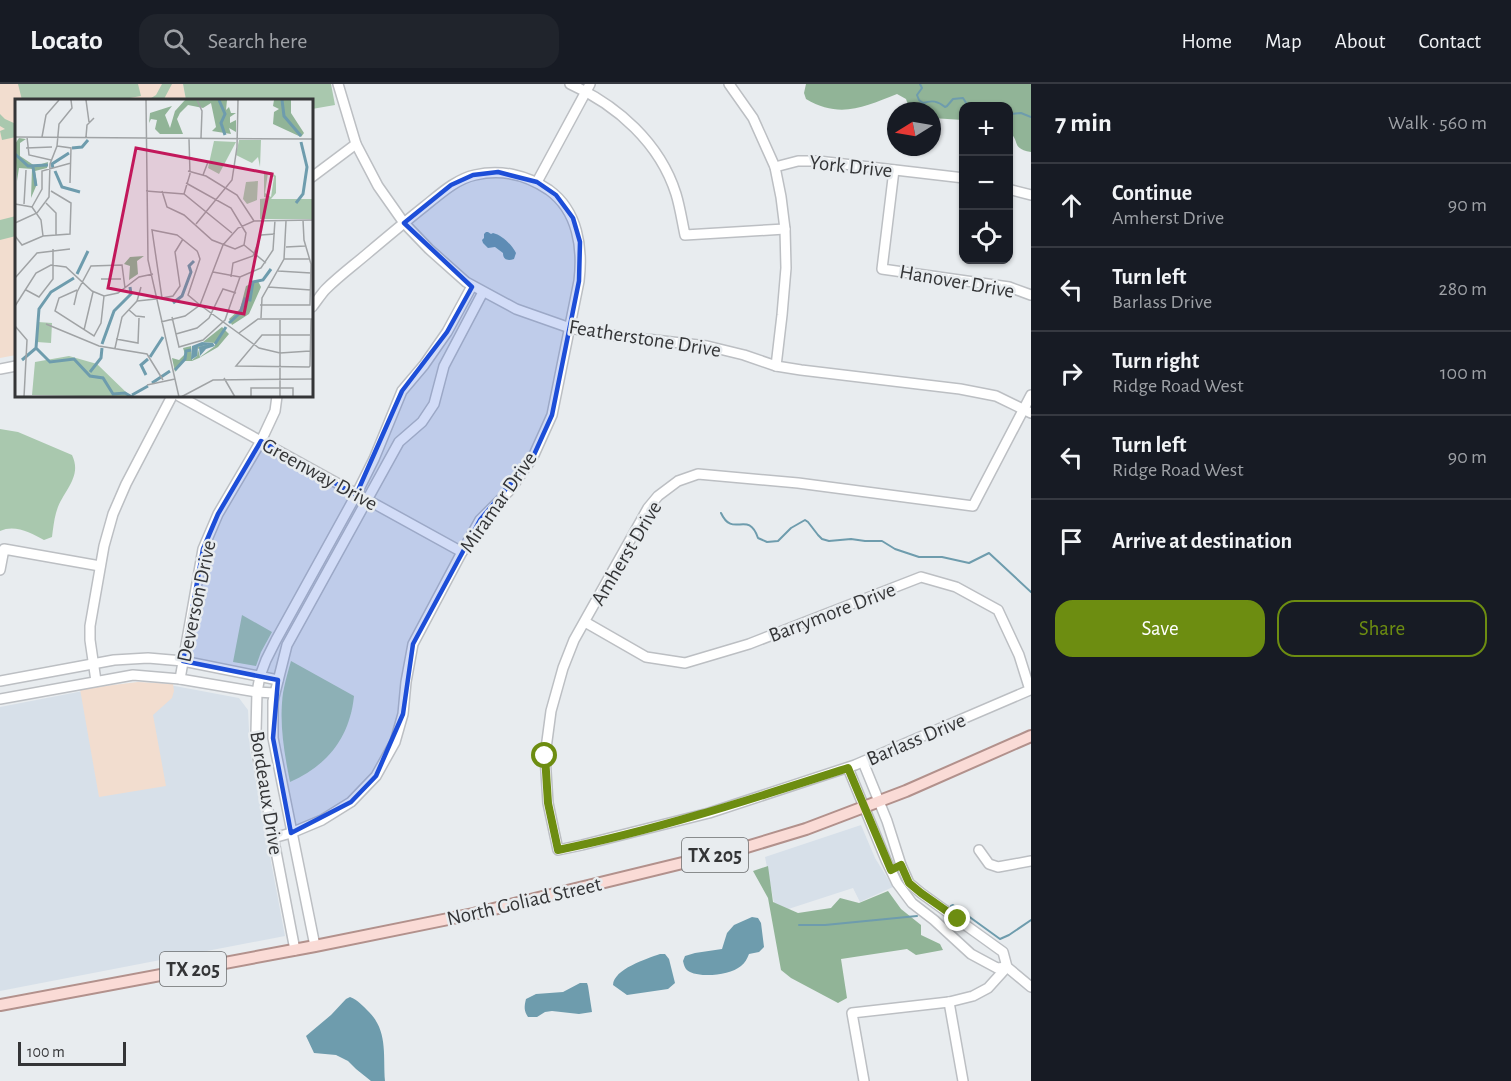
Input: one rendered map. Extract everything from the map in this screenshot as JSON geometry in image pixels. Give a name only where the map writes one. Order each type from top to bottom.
[{"type":"main road","name":"North Goliad Street","points":[[0,1005],[295,950],[494,909],[730,851],[806,829],[864,807],[1031,736]]},
{"type":"street","name":"Featherstone Drive","points":[[338,84],[356,144],[378,186],[404,223],[466,282],[516,309],[570,328],[594,333],[707,346],[776,366],[960,389],[996,396],[1028,411]]},
{"type":"street","points":[[570,84],[588,88],[635,127],[659,157],[676,193],[685,235],[785,229]]},
{"type":"street","points":[[729,84],[753,118],[775,167],[785,229],[786,268],[776,366]]},
{"type":"street","points":[[314,304],[326,289],[451,185],[473,175],[498,172],[517,175],[537,182],[588,88]]},
{"type":"street","points":[[314,176],[356,144]]},
{"type":"street","name":"York Drive","points":[[775,167],[798,161],[818,161],[959,178]]},
{"type":"street","name":"Hanover Drive","points":[[894,170],[882,269],[1009,287],[1031,295]]},
{"type":"street","name":"Miramar Drive","points":[[273,838],[322,820],[351,802],[376,776],[394,742],[403,714],[413,644],[480,520],[510,490],[533,457],[552,415],[581,267],[580,243],[573,218],[556,195],[537,182]]},
{"type":"street","points":[[1013,190],[1031,195]]},
{"type":"street","name":"Bordeaux Drive","points":[[295,950],[258,758],[256,732],[257,692],[260,676],[276,640],[374,459],[402,391],[447,333],[472,286]]},
{"type":"street","name":"Bordeaux Drive","points":[[315,946],[273,738],[274,693],[287,645],[399,442],[422,422],[434,404],[444,366],[483,292]]},
{"type":"street","points":[[0,369],[15,366]]},
{"type":"street","points":[[1028,411],[1031,395]]},
{"type":"street","points":[[96,681],[90,626],[104,546],[126,484],[171,398]]},
{"type":"street","name":"Greenway Drive","points":[[183,398],[462,552]]},
{"type":"street","name":"Deverson Drive","points":[[180,679],[204,549],[218,514],[261,441],[275,411],[277,398]]},
{"type":"street","name":"Amherst Drive","points":[[558,850],[548,803],[545,756],[551,711],[563,668],[574,640],[648,508],[658,496],[678,482],[698,474],[798,483],[973,506],[1028,411]]},
{"type":"street","points":[[0,570],[4,549],[100,566]]},
{"type":"street","points":[[312,576],[322,582]]},
{"type":"street","name":"Barrymore Drive","points":[[585,622],[646,657],[685,663],[749,644],[921,577],[956,587],[998,610],[1019,655],[1030,690]]},
{"type":"street","points":[[0,681],[114,660],[148,658],[183,661],[278,681]]},
{"type":"street","points":[[0,699],[133,675],[180,679],[274,693]]},
{"type":"street","name":"Barlass Drive","points":[[558,850],[709,813],[848,768],[1030,690]]},
{"type":"street","points":[[862,762],[887,821],[909,883],[1003,952],[1007,967],[1031,987]]},
{"type":"street","points":[[848,768],[897,883],[912,903],[971,954],[997,968],[1007,967]]},
{"type":"street","points":[[980,850],[989,864],[998,867],[1031,861]]},
{"type":"street","points":[[891,870],[901,865]]},
{"type":"street","points":[[864,1081],[852,1013],[949,1002],[973,996],[988,988],[1007,967]]},
{"type":"street","points":[[949,1002],[963,1081]]},
{"type":"highlighted area","points":[[498,172],[537,182],[556,195],[573,218],[580,242],[579,281],[552,415],[533,457],[480,520],[413,644],[403,714],[376,776],[351,802],[291,833],[273,738],[278,680],[183,661],[203,549],[218,514],[261,441],[356,495],[402,391],[447,332],[472,287],[404,223],[451,185],[473,175]]},
{"type":"shaded area","points":[[0,84],[183,84],[186,99],[15,99],[15,355],[0,358]]},
{"type":"shaded area","points":[[138,682],[173,684],[172,698],[153,715],[166,786],[99,797],[80,689]]},
{"type":"shaded area","points":[[153,684],[239,698],[248,710],[250,750],[285,936],[0,991],[0,707],[109,686]]},
{"type":"shaded area","points":[[861,825],[875,858],[893,887],[860,902],[853,888],[776,913],[765,857]]},
{"type":"green space","points":[[18,84],[138,84],[141,96],[124,99],[22,99]]},
{"type":"green space","points":[[162,84],[172,84],[164,99],[150,99],[156,95]]},
{"type":"green space","points":[[183,84],[331,84],[335,105],[314,109],[314,99],[186,99]]},
{"type":"green space","points":[[806,84],[1031,84],[1031,152],[1020,148],[1013,135],[1013,102],[959,102],[959,120],[941,119],[941,102],[907,102],[897,94],[863,107],[841,110],[818,105],[806,99],[804,93]]},
{"type":"green space","points":[[0,114],[15,124],[15,137],[2,140],[0,131],[5,129],[0,126]]},
{"type":"green space","points":[[15,216],[15,236],[0,240],[0,220]]},
{"type":"green space","points":[[0,429],[18,432],[72,455],[75,471],[56,513],[52,537],[44,540],[28,532],[11,528],[0,531]]},
{"type":"green space","points":[[242,615],[272,632],[256,666],[233,662]]},
{"type":"green space","points":[[291,661],[354,696],[348,724],[334,748],[315,768],[290,782],[284,749],[282,715],[283,693]]},
{"type":"green space","points":[[768,866],[773,902],[798,913],[831,908],[840,898],[859,903],[888,891],[901,909],[921,925],[921,935],[940,944],[943,950],[916,955],[907,949],[841,959],[847,998],[838,1003],[791,978],[781,970],[768,898],[753,871]]},
{"type":"water","points":[[486,232],[496,234],[506,241],[516,253],[514,259],[506,259],[503,253],[495,247],[488,248],[482,240]]},
{"type":"water","points":[[752,917],[758,918],[761,923],[764,947],[759,952],[749,954],[741,966],[723,973],[702,975],[686,969],[683,961],[685,956],[722,949],[727,933],[734,925]]},
{"type":"water","points":[[665,954],[669,959],[675,983],[668,989],[627,995],[613,985],[615,979],[625,969]]},
{"type":"water","points":[[580,983],[587,983],[592,1012],[579,1014],[552,1011],[537,1017],[528,1017],[525,1009],[526,999],[536,994],[563,992]]},
{"type":"water","points":[[350,997],[358,1001],[369,1012],[379,1027],[383,1044],[385,1081],[371,1081],[348,1061],[336,1055],[314,1053],[306,1036]]},
{"type":"waterway","points":[[920,84],[922,88],[917,95],[923,103],[935,102],[945,107],[953,99],[963,98],[966,102]]},
{"type":"waterway","points":[[1013,114],[1021,113],[1031,117]]},
{"type":"waterway","points":[[721,513],[730,524],[750,526],[758,538],[767,542],[778,541],[791,528],[805,520],[822,539],[829,541],[851,539],[882,541],[895,549],[919,557],[942,557],[969,563],[989,553],[1031,592]]},
{"type":"waterway","points":[[951,906],[953,905],[1000,939],[1031,920]]},
{"type":"waterway","points":[[799,925],[825,925],[917,916]]},
{"type":"route","points":[[545,756],[548,803],[558,850],[709,813],[848,768],[891,870],[901,865],[909,883],[958,919]]}]
